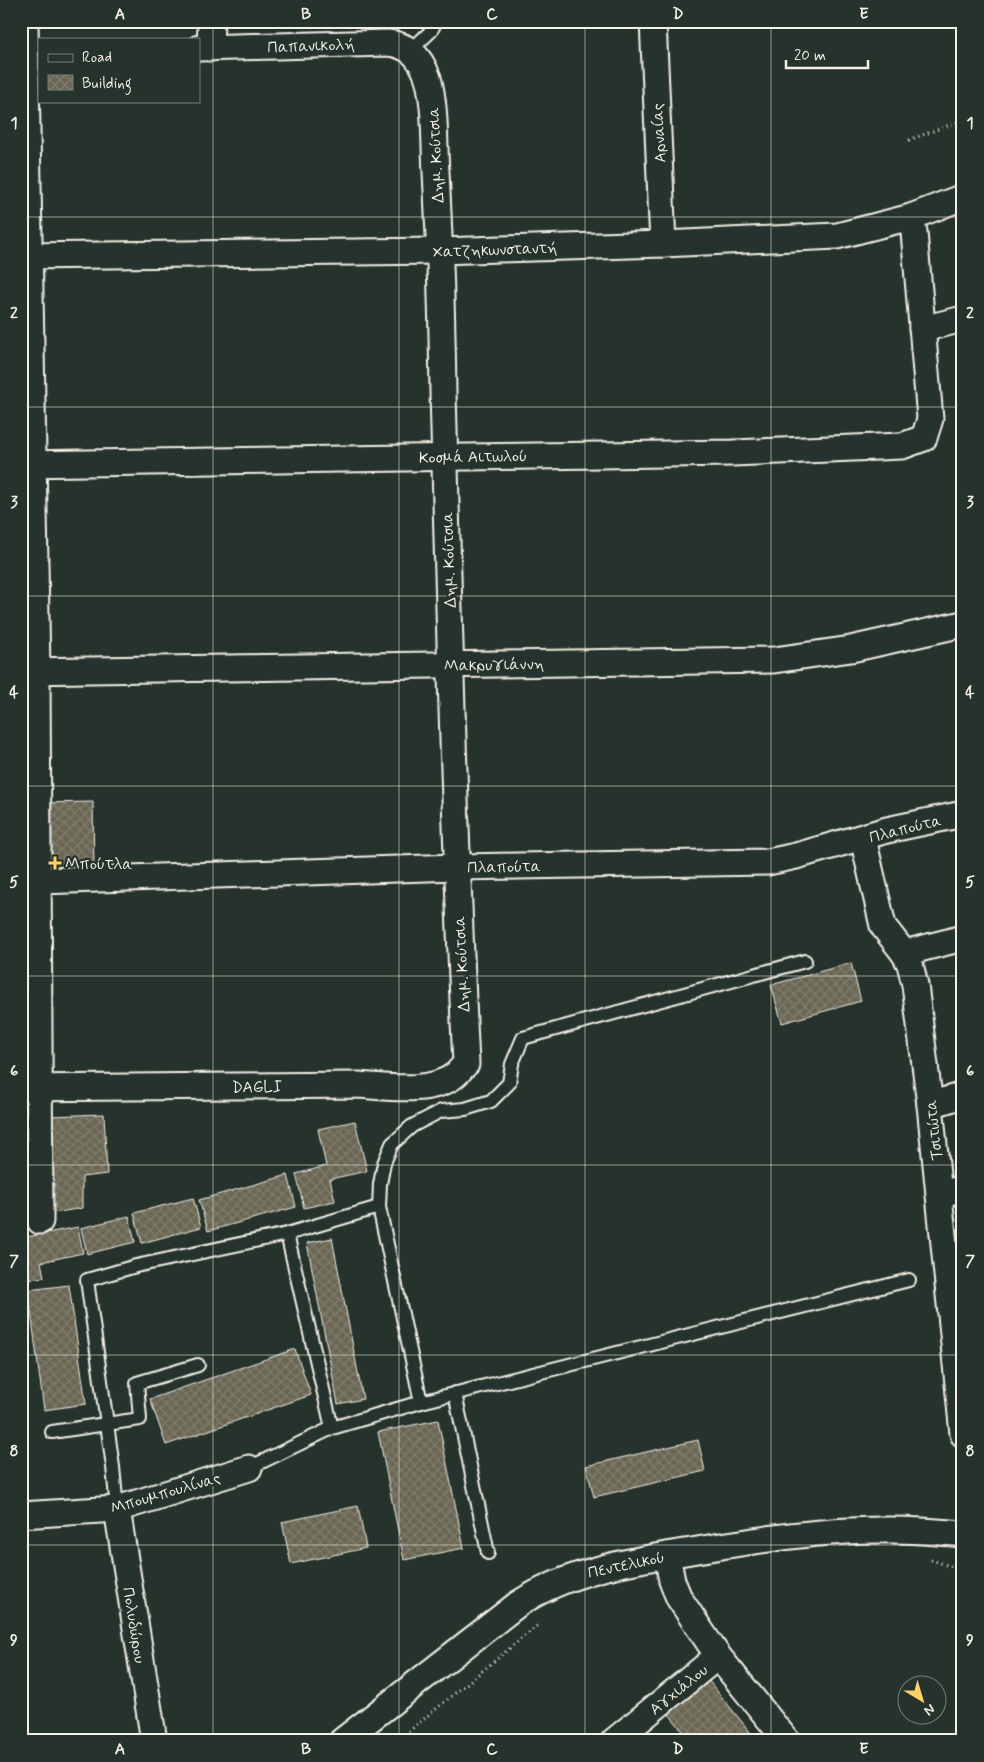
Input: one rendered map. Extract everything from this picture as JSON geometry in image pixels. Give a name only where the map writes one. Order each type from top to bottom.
[{"type":"street","points":[[25,21],[29,55],[25,256],[29,671],[39,881],[30,1088],[40,1221]]},
{"type":"street","points":[[204,48],[210,21]]},
{"type":"street","name":"Αρναίας","points":[[653,21],[664,244]]},
{"type":"street","name":"Παπανικολή","points":[[204,48],[388,43],[400,44],[415,54]]},
{"type":"street","name":"Δημ. Κούτσια","points":[[415,54],[428,79],[431,94],[440,251],[457,867],[466,1064]]},
{"type":"street","name":"Χατζηκωνσταντή","points":[[25,256],[440,251],[837,236],[911,217],[963,197]]},
{"type":"street","points":[[911,217],[914,232],[922,329],[963,319]]},
{"type":"street","name":"Κοσμά Αιτωλού","points":[[27,464],[732,453],[902,446],[924,438],[930,419],[922,329]]},
{"type":"street","name":"Μακρυγιάννη","points":[[29,671],[774,660],[851,649],[963,624]]},
{"type":"street","name":"Πλαπούτα","points":[[39,881],[457,867],[768,862],[888,830],[963,814]]},
{"type":"street","name":"Τσιτώτα","points":[[863,838],[883,926],[910,964],[915,985],[958,1346],[963,1434]]},
{"type":"street","points":[[904,953],[963,938]]},
{"type":"street","name":"DAGLI","points":[[30,1088],[359,1085],[413,1087],[430,1086],[443,1082],[455,1075],[466,1064]]},
{"type":"street","points":[[930,1105],[963,1095]]},
{"type":"street","points":[[939,1195],[963,1188]]},
{"type":"street","name":"Μπουμπουλίνας","points":[[21,1515],[117,1509],[249,1468]]},
{"type":"street","name":"Πολυδώρου","points":[[117,1509],[154,1741]]},
{"type":"street","name":"Πεντελικού","points":[[342,1741],[518,1604],[534,1593],[578,1574],[616,1564],[760,1540],[841,1532],[889,1530],[963,1534]]},
{"type":"street","points":[[668,1555],[672,1581],[679,1598],[718,1656],[782,1739]]},
{"type":"street","name":"Αγχιάλου","points":[[614,1741],[718,1656]]},
{"type":"lane","points":[[415,54],[436,21]]},
{"type":"lane","points":[[421,1402],[380,1207],[380,1184],[384,1164],[392,1144],[412,1126],[441,1111],[465,1109],[491,1101],[509,1083],[512,1064],[523,1038],[805,961]]},
{"type":"lane","points":[[117,1509],[108,1424],[87,1280],[136,1266],[287,1234],[380,1207]]},
{"type":"lane","points":[[287,1234],[332,1428]]},
{"type":"lane","points":[[249,1468],[332,1428],[421,1402],[909,1280]]},
{"type":"lane","points":[[52,1432],[140,1419],[137,1383],[198,1366]]},
{"type":"lane","points":[[455,1393],[488,1553]]},
{"type":"path","points":[[909,140],[963,120]]},
{"type":"building","points":[[93,802],[94,874],[45,874],[44,803]]},
{"type":"building","points":[[851,963],[861,1001],[782,1023],[771,985]]},
{"type":"building","points":[[104,1114],[107,1174],[82,1177],[82,1208],[48,1214],[50,1116]]},
{"type":"building","points":[[355,1121],[367,1171],[330,1179],[335,1201],[304,1208],[296,1174],[326,1166],[318,1129]]},
{"type":"building","points":[[288,1175],[296,1207],[208,1231],[199,1200]]},
{"type":"building","points":[[193,1198],[201,1227],[142,1243],[134,1213]]},
{"type":"building","points":[[129,1216],[135,1242],[87,1254],[81,1228]]},
{"type":"building","points":[[78,1227],[83,1253],[41,1262],[44,1277],[30,1279],[21,1238]]},
{"type":"building","points":[[332,1238],[363,1399],[338,1404],[307,1243]]},
{"type":"building","points":[[69,1285],[86,1404],[44,1410],[28,1290]]},
{"type":"building","points":[[295,1349],[311,1395],[166,1445],[150,1399]]},
{"type":"building","points":[[438,1420],[464,1548],[404,1560],[378,1432]]},
{"type":"building","points":[[698,1440],[705,1471],[594,1497],[586,1466]]},
{"type":"building","points":[[358,1506],[366,1548],[291,1564],[282,1522]]},
{"type":"building","points":[[708,1680],[750,1732],[739,1741],[691,1741],[668,1713]]},
{"type":"place","name":"Μπούτλα","points":[[55,863]]}]
